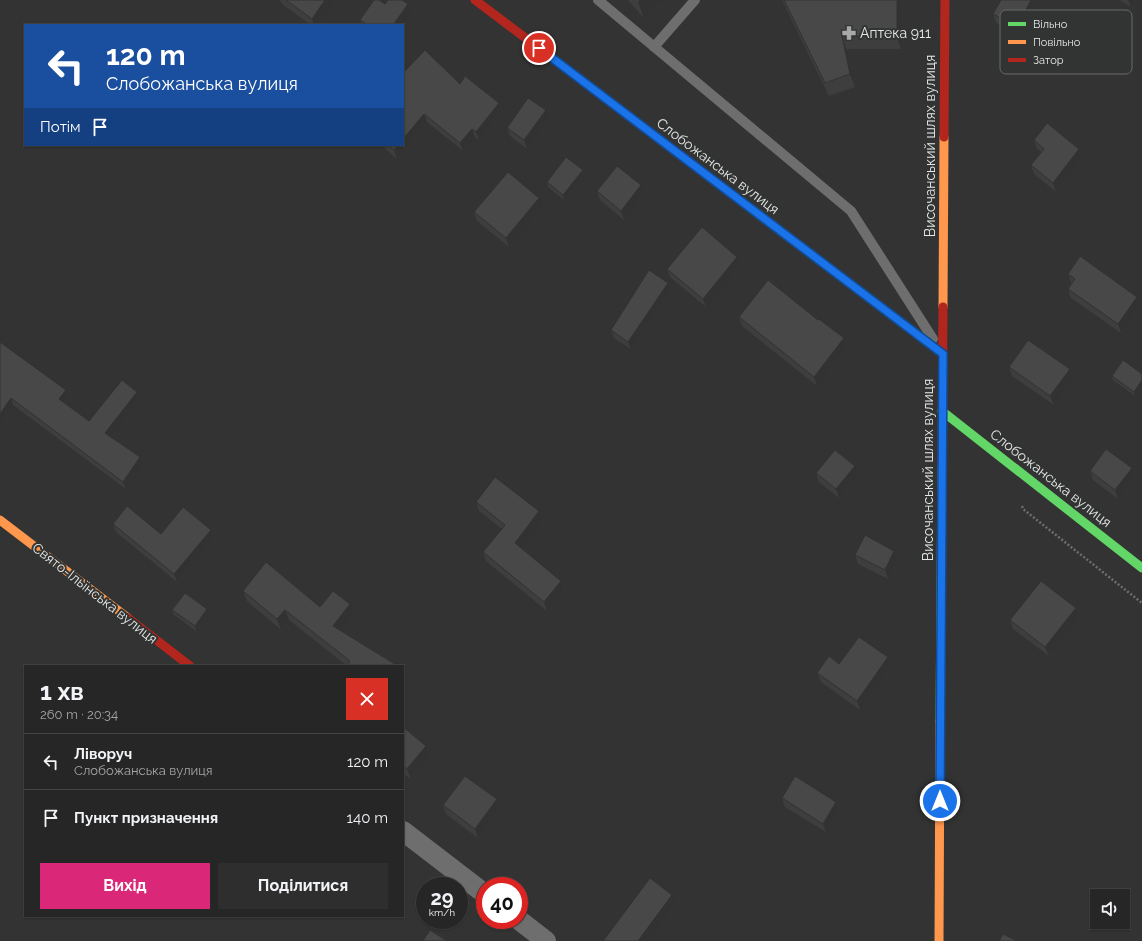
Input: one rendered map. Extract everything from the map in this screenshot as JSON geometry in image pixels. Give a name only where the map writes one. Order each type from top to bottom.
[{"type":"street","name":"Слобожанська вулиця","points":[[476,0],[943,354]]},
{"type":"street","name":"Височанський шлях вулиця","points":[[939,941],[945,0]]},
{"type":"street","name":"Слобожанська вулиця","points":[[942,411],[1142,568]]},
{"type":"street","name":"Свято-Ільїнська вулиця","points":[[0,520],[189,665]]},
{"type":"street","points":[[404,831],[476,887]]},
{"type":"street","points":[[528,927],[546,941]]},
{"type":"lane","points":[[598,0],[851,211],[943,354]]},
{"type":"lane","points":[[654,47],[695,0]]},
{"type":"building","points":[[286,0],[325,0],[312,19]]},
{"type":"building","points":[[374,0],[379,0],[385,4],[388,0],[402,0],[408,4],[394,24],[366,24],[360,20]]},
{"type":"building","points":[[784,0],[897,0],[897,37],[842,36],[850,74],[825,83]]},
{"type":"building","points":[[1001,0],[1031,0],[1026,10],[1000,10],[1000,18],[993,14]]},
{"type":"building","points":[[425,50],[460,84],[465,76],[499,103],[476,132],[472,129],[460,143],[424,114],[404,138],[404,72]]},
{"type":"building","points":[[528,98],[546,110],[524,140],[507,128]]},
{"type":"building","points":[[1047,123],[1079,149],[1053,183],[1031,165],[1044,149],[1034,140]]},
{"type":"building","points":[[388,146],[397,146],[394,150]]},
{"type":"building","points":[[566,157],[583,170],[563,195],[547,182]]},
{"type":"building","points":[[617,166],[641,185],[621,211],[597,191]]},
{"type":"building","points":[[508,172],[539,198],[506,238],[474,212]]},
{"type":"building","points":[[702,227],[737,257],[703,299],[667,269]]},
{"type":"building","points":[[1080,256],[1137,297],[1118,324],[1068,289],[1075,279],[1068,274]]},
{"type":"building","points":[[649,270],[668,283],[628,342],[611,330]]},
{"type":"building","points":[[768,280],[818,320],[819,319],[844,338],[814,377],[739,317]]},
{"type":"building","points":[[1028,340],[1070,369],[1050,396],[1009,367]]},
{"type":"building","points":[[0,342],[66,390],[59,399],[89,421],[122,380],[137,392],[105,433],[140,457],[123,482],[11,398],[0,414]]},
{"type":"building","points":[[1123,360],[1142,374],[1142,380],[1134,392],[1112,376]]},
{"type":"building","points":[[1106,449],[1132,468],[1115,490],[1090,471]]},
{"type":"building","points":[[835,450],[855,466],[836,489],[816,473]]},
{"type":"building","points":[[495,477],[539,511],[515,543],[561,581],[544,602],[483,552],[505,525],[476,502]]},
{"type":"building","points":[[127,506],[161,534],[183,507],[211,530],[174,574],[113,524]]},
{"type":"building","points":[[865,535],[894,551],[885,570],[855,555]]},
{"type":"building","points":[[266,562],[320,607],[333,591],[350,604],[333,626],[396,665],[348,665],[350,661],[285,610],[277,619],[243,591]]},
{"type":"building","points":[[1041,581],[1076,608],[1045,647],[1010,620]]},
{"type":"building","points":[[185,593],[207,609],[195,626],[172,610]]},
{"type":"building","points":[[859,637],[888,657],[857,701],[817,673],[829,656],[839,664]]},
{"type":"building","points":[[404,728],[426,746],[407,769],[404,766]]},
{"type":"building","points":[[465,776],[497,799],[475,829],[443,805]]},
{"type":"building","points":[[795,776],[836,802],[823,824],[782,798]]},
{"type":"building","points":[[650,878],[672,895],[638,941],[603,941]]},
{"type":"building","points":[[430,930],[447,941],[423,941]]},
{"type":"building","points":[[1003,934],[1017,941],[999,941]]},
{"type":"traffic: fast","points":[[729,192],[943,354]]},
{"type":"traffic: fast","points":[[942,411],[1142,568]]},
{"type":"traffic: fast","points":[[940,721],[942,466]]},
{"type":"traffic: slow","points":[[580,79],[729,192]]},
{"type":"traffic: slow","points":[[943,307],[944,137]]},
{"type":"traffic: slow","points":[[0,520],[128,618]]},
{"type":"traffic: slow","points":[[939,941],[940,721]]},
{"type":"traffic: jam","points":[[475,0],[580,79]]},
{"type":"traffic: jam","points":[[944,137],[945,0]]},
{"type":"traffic: jam","points":[[942,466],[943,307]]},
{"type":"traffic: jam","points":[[128,618],[189,665]]},
{"type":"place","name":"Аптека 911","points":[[849,33]]},
{"type":"route","points":[[539,48],[943,354],[940,801]]}]
